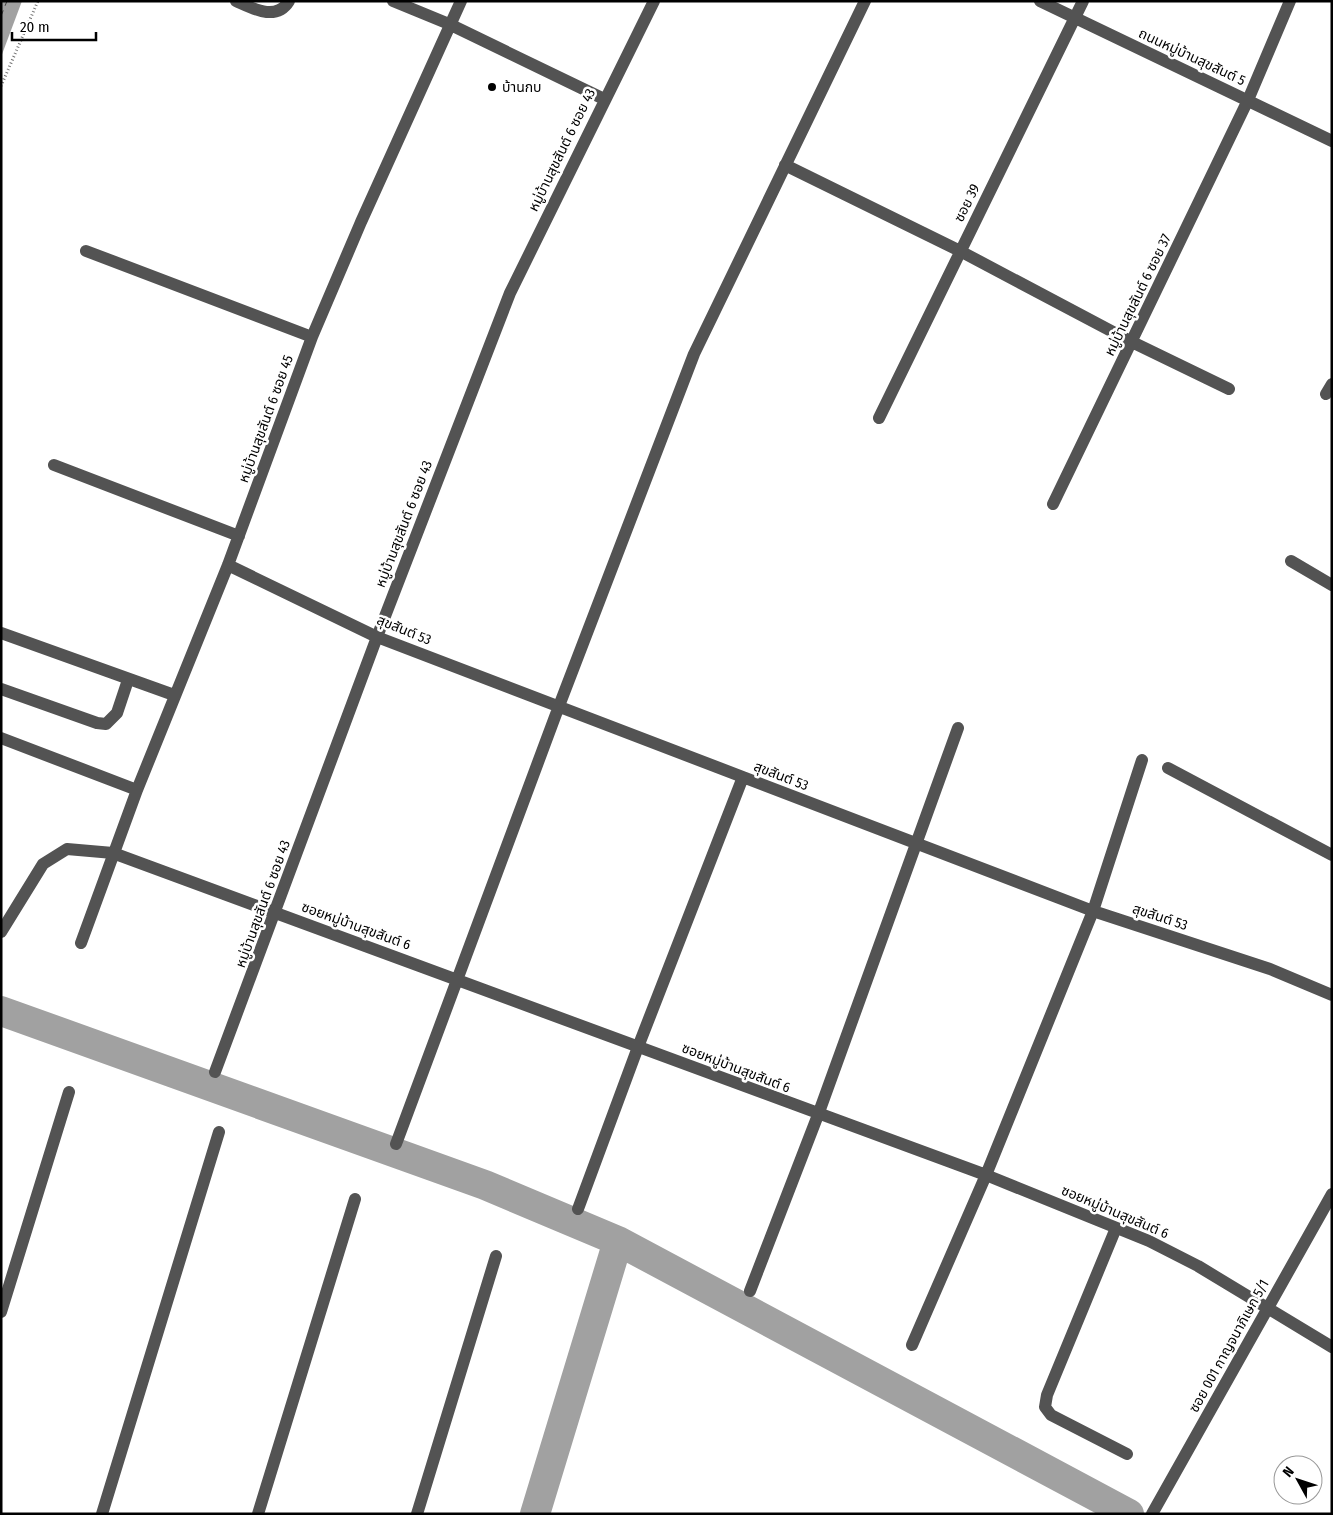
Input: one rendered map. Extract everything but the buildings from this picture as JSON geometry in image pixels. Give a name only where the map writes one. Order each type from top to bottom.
[{"type":"street","points":[[236,1],[262,12],[275,12],[289,1]]},
{"type":"street","points":[[393,1],[449,24],[604,99]]},
{"type":"street","name":"หมู่บ้านสุขสันต์ 6 ซอย 45","points":[[81,943],[112,853],[174,695],[228,565],[312,337],[449,24],[461,1]]},
{"type":"street","name":"หมู่บ้านสุขสันต์ 6 ซอย 43","points":[[215,1072],[276,913],[377,637],[510,293],[654,1]]},
{"type":"street","points":[[396,1144],[559,706],[694,354],[865,1]]},
{"type":"street","name":"ถนนหมู่บ้านสุขสันต์ 5","points":[[1040,1],[1332,141]]},
{"type":"street","name":"ซอย 39","points":[[879,418],[1083,1]]},
{"type":"street","name":"หมู่บ้านสุขสันต์ 6 ซอย 37","points":[[1054,504],[1248,100],[1290,1]]},
{"type":"street","points":[[785,165],[960,251],[1132,342],[1229,389]]},
{"type":"street","points":[[86,251],[312,337]]},
{"type":"street","points":[[54,465],[239,536]]},
{"type":"street","points":[[1291,561],[1332,585]]},
{"type":"street","name":"สุขสันต์ 53","points":[[228,565],[377,637],[1093,911],[1270,969],[1332,995]]},
{"type":"street","points":[[1,633],[174,695]]},
{"type":"street","points":[[1,689],[97,724],[106,724],[117,714],[128,680]]},
{"type":"street","points":[[750,1290],[818,1115],[958,728]]},
{"type":"street","points":[[1,738],[137,790]]},
{"type":"street","points":[[912,1345],[986,1175],[1093,911],[1142,760]]},
{"type":"street","points":[[1168,768],[1332,855]]},
{"type":"street","points":[[578,1208],[638,1046],[743,777]]},
{"type":"street","name":"ซอยหมู่บ้านสุขสันต์ 6","points":[[1,932],[43,864],[67,849],[112,853],[638,1046],[818,1115],[986,1175],[1148,1241],[1198,1266],[1332,1347]]},
{"type":"street","points":[[1,1312],[69,1092]]},
{"type":"street","points":[[102,1514],[219,1132]]},
{"type":"street","name":"ซอย 001 กาญจนาภิเษก 5/1","points":[[1154,1509],[1332,1194]]},
{"type":"street","points":[[258,1514],[355,1199]]},
{"type":"street","points":[[1116,1228],[1047,1395],[1045,1407],[1050,1415],[1127,1454]]},
{"type":"street","points":[[417,1514],[496,1256]]},
{"type":"path","points":[[1,86],[38,1]]},
{"type":"shaded area","points":[[1,1],[22,1],[1,57]]},
{"type":"waterway","points":[[1,1011],[485,1185],[618,1241],[1129,1514]]},
{"type":"waterway","points":[[535,1514],[618,1241]]},
{"type":"ferry route","points":[[1,16],[7,1]]},
{"type":"place","name":"บ้านกบ","points":[[492,87]]}]
